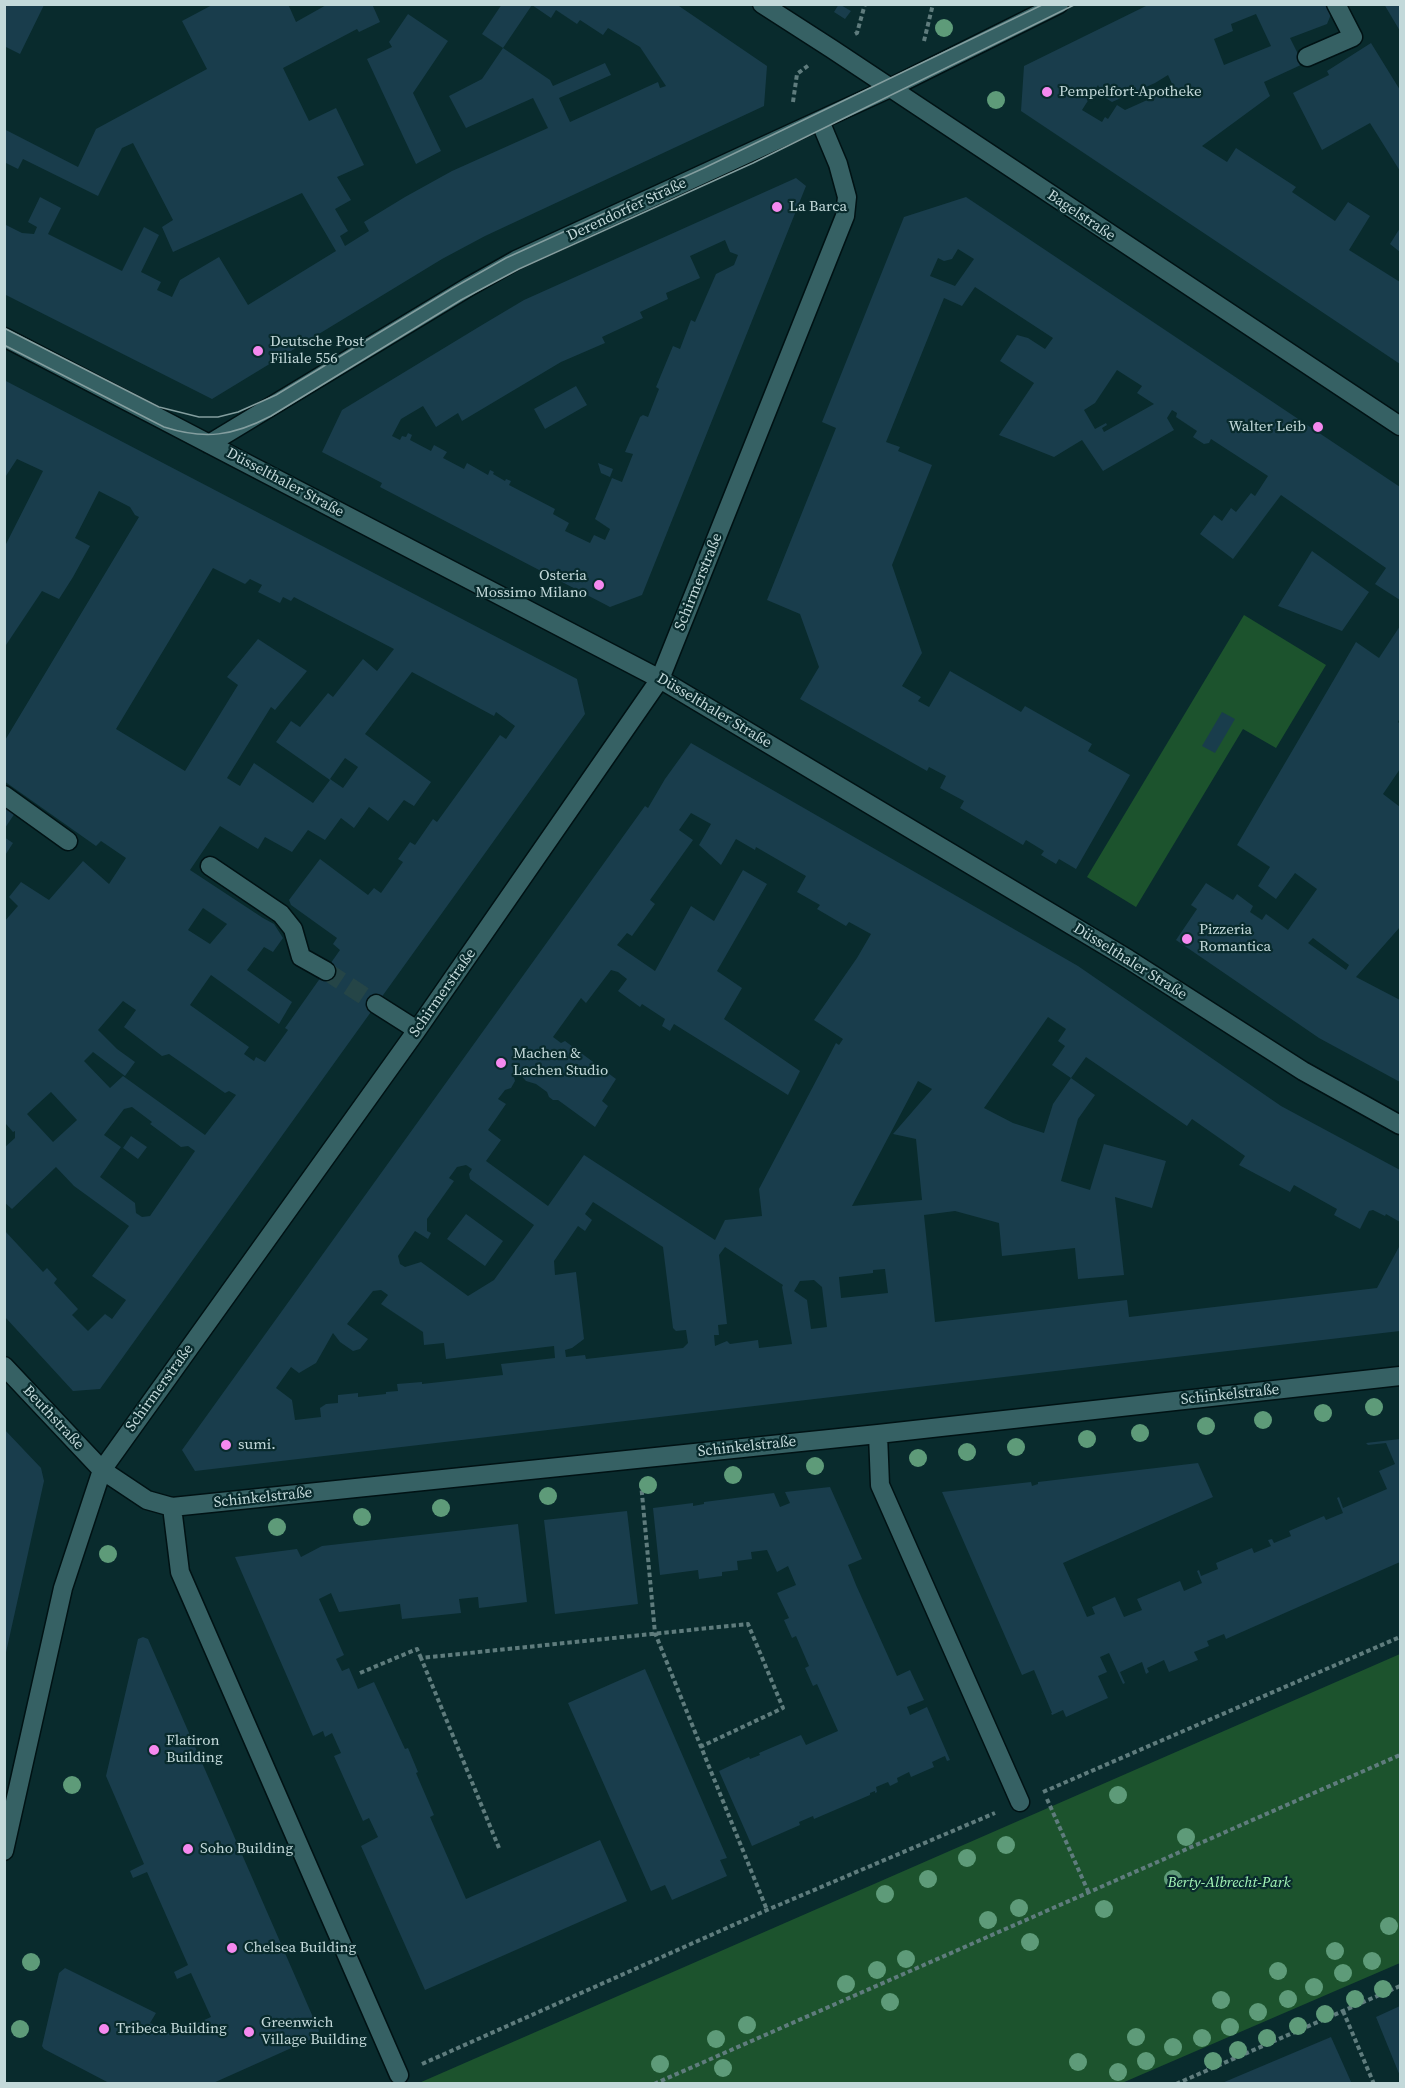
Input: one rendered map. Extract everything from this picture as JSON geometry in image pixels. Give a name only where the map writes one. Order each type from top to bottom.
[{"type":"street","name":"Bagelstraße","points":[[762,4],[1401,426]]},
{"type":"street","name":"Derendorfer Straße","points":[[209,444],[507,266],[890,88],[1059,4]]},
{"type":"street","points":[[1307,57],[1353,37],[1336,4]]},
{"type":"street","name":"Schirmerstraße","points":[[4,1851],[63,1588],[102,1470],[417,1030],[660,679],[845,216],[847,197],[838,164],[820,121]]},
{"type":"street","name":"Düsselthaler Straße","points":[[4,337],[660,679],[1128,959],[1303,1071],[1401,1125]]},
{"type":"street","points":[[4,795],[68,842]]},
{"type":"street","points":[[210,866],[281,915],[293,929],[301,957],[326,971]]},
{"type":"street","points":[[376,1004],[417,1030]]},
{"type":"street","name":"Beuthstraße","points":[[4,1366],[102,1470]]},
{"type":"street","name":"Schinkelstraße","points":[[102,1470],[147,1500],[172,1507],[878,1434],[1401,1376]]},
{"type":"street","points":[[878,1434],[880,1485],[1020,1802]]},
{"type":"street","points":[[172,1507],[180,1572],[399,2075]]},
{"type":"path","points":[[789,135],[797,74],[857,33],[866,4]]},
{"type":"path","points":[[933,4],[923,44],[933,66]]},
{"type":"path","points":[[639,1459],[655,1633],[766,1910]]},
{"type":"path","points":[[421,1659],[748,1624],[783,1708],[700,1747]]},
{"type":"path","points":[[399,2075],[766,1910],[1401,1637]]},
{"type":"path","points":[[360,1673],[417,1649],[499,1848]]},
{"type":"path","points":[[654,2084],[1401,1755]]},
{"type":"path","points":[[1044,1792],[1088,1892]]},
{"type":"path","points":[[1176,2084],[1401,1986]]},
{"type":"path","points":[[1342,2011],[1374,2084]]},
{"type":"green space","points":[[1244,615],[1326,665],[1276,748],[1243,729],[1136,907],[1087,877]]},
{"type":"green space","name":"Berty-Albrecht-Park","points":[[1400,1654],[1400,1963],[1122,2083],[419,2083]]},
{"type":"building","points":[[214,4],[288,4],[296,22],[328,4],[372,4],[380,22],[359,32],[357,29],[283,68],[309,121],[336,108],[364,165],[337,177],[351,200],[335,209],[348,231],[340,236],[345,246],[369,231],[364,222],[405,197],[452,171],[548,128],[533,98],[466,128],[449,96],[482,79],[503,48],[482,34],[502,4],[676,4],[767,66],[764,106],[485,236],[442,259],[212,399],[4,294],[4,224],[22,233],[34,234],[37,227],[28,222],[40,197],[61,208],[48,234],[122,271],[144,227],[159,235],[141,272],[161,282],[157,290],[172,297],[180,280],[219,257],[248,305],[336,251],[302,193],[173,252],[162,227],[173,220],[133,143],[122,148],[98,196],[23,159],[18,169],[4,162],[4,129],[78,167],[96,129],[207,69],[182,21]],"holes":[[[532,5],[551,18],[556,10],[577,24],[580,20],[603,35],[608,28],[640,47],[666,86],[660,88],[658,82],[570,122],[559,98],[611,75],[605,63],[553,86],[550,80],[503,48]]]},
{"type":"building","points":[[839,4],[851,11],[845,19],[834,12]]},
{"type":"building","points":[[1150,4],[1329,4],[1332,12],[1327,24],[1290,38],[1303,64],[1264,82],[1270,96],[1202,146],[1227,162],[1236,148],[1296,187],[1292,192],[1335,221],[1348,202],[1370,216],[1349,250],[1400,282],[1400,364],[1021,111],[1024,66]],"holes":[[[1256,14],[1271,46],[1224,65],[1214,39],[1233,31],[1231,24]],[[1168,75],[1174,88],[1125,110],[1117,105],[1108,119],[1105,117],[1102,122],[1082,110],[1098,85],[1104,97],[1112,102]]]},
{"type":"building","points":[[1384,4],[1400,4],[1400,31]]},
{"type":"building","points":[[4,5],[44,5],[20,54],[4,46]]},
{"type":"building","points":[[408,14],[448,41],[413,93],[441,151],[416,164],[367,59],[392,47],[389,42]]},
{"type":"building","points":[[1371,43],[1400,90],[1400,171],[1370,123],[1322,150],[1293,93],[1329,75],[1327,71]]},
{"type":"building","points":[[796,178],[806,186],[642,595],[610,607],[380,487],[382,483],[322,452],[342,410],[524,300]],"holes":[[[725,240],[730,252],[738,255],[734,265],[716,274],[695,322],[691,320],[680,349],[673,346],[656,387],[659,389],[648,417],[643,415],[640,417],[625,452],[633,454],[622,482],[612,478],[595,519],[610,529],[605,540],[594,535],[590,543],[565,531],[569,523],[553,514],[555,509],[509,485],[511,481],[506,479],[505,481],[490,470],[488,475],[467,463],[464,469],[443,458],[447,452],[434,445],[431,451],[410,440],[412,435],[408,433],[400,440],[392,436],[401,419],[423,406],[436,427],[458,413],[462,421],[561,362],[605,343],[602,337],[643,318],[640,312],[668,299],[666,293],[700,278],[690,256]]]},
{"type":"building","points":[[966,197],[1400,487],[1400,600],[1375,584],[1386,568],[1281,495],[1233,559],[1200,534],[1214,515],[1222,521],[1231,508],[1236,512],[1251,493],[1255,496],[1268,476],[1211,439],[1209,443],[1204,444],[1193,437],[1197,431],[1176,417],[1177,413],[1172,410],[1167,418],[1174,430],[1103,471],[1082,440],[1054,457],[999,435],[1034,383],[1000,361],[1017,335],[1028,338],[1045,349],[1053,338],[975,287],[962,306],[944,298],[886,442],[900,447],[898,451],[932,465],[892,565],[922,653],[902,686],[921,697],[918,701],[929,707],[950,671],[1021,712],[1025,706],[1092,744],[1088,751],[1130,775],[1076,869],[1059,859],[1056,864],[1041,855],[1044,851],[1026,840],[1023,845],[960,808],[964,801],[940,788],[946,776],[929,767],[927,771],[800,699],[819,667],[800,614],[767,600],[836,428],[822,422],[904,217]],"holes":[[[958,249],[974,259],[955,286],[930,276],[938,258],[944,261],[952,259]],[[1117,370],[1142,386],[1137,393],[1154,404],[1104,432],[1102,428],[1107,425],[1106,423],[1095,429],[1084,410],[1095,403]]]},
{"type":"building","points":[[1400,228],[1400,252],[1390,244]]},
{"type":"building","points":[[4,380],[577,679],[585,714],[100,1389],[73,1391],[5,1317],[5,1231],[43,1272],[47,1268],[57,1279],[54,1283],[78,1309],[72,1315],[88,1331],[105,1314],[112,1319],[126,1300],[92,1276],[129,1226],[74,1186],[56,1167],[12,1209],[4,1202],[4,1148],[15,1138],[15,1131],[13,1132],[6,1124],[4,1126],[4,922],[18,906],[9,897],[21,882],[49,900],[83,861],[109,884],[126,858],[101,841],[96,846],[4,781],[4,742],[139,517],[130,507],[99,491],[75,538],[90,546],[73,577],[59,599],[42,591],[4,648],[4,548],[43,471],[17,459],[4,479]],"holes":[[[213,568],[245,584],[250,579],[262,585],[258,592],[280,603],[283,597],[291,601],[294,597],[394,649],[377,671],[363,659],[333,697],[328,693],[300,727],[291,721],[276,742],[330,780],[313,803],[254,763],[240,786],[227,778],[271,707],[275,710],[307,671],[258,639],[227,677],[238,685],[185,771],[116,729]],[[412,672],[494,716],[496,712],[515,726],[506,739],[500,735],[437,822],[433,819],[415,845],[410,842],[398,859],[403,862],[381,893],[374,888],[368,895],[320,859],[289,900],[291,905],[337,938],[333,944],[340,950],[285,1028],[288,1030],[265,1062],[256,1057],[254,1061],[244,1054],[249,1047],[190,1005],[211,975],[279,1024],[292,1002],[247,970],[264,947],[273,952],[283,938],[274,924],[190,870],[220,826],[258,849],[265,837],[292,852],[308,830],[325,840],[341,818],[354,828],[369,807],[388,821],[404,800],[414,806],[431,782],[365,734]],[[345,758],[358,767],[343,788],[330,779]],[[203,908],[227,924],[210,944],[188,930]],[[123,1001],[136,1010],[124,1027],[162,1056],[169,1054],[225,1093],[229,1091],[236,1095],[205,1135],[123,1076],[110,1088],[84,1061],[93,1052],[125,1076],[135,1062],[117,1049],[98,1030]],[[51,1092],[77,1120],[53,1142],[27,1114]],[[132,1107],[181,1147],[188,1146],[195,1151],[150,1216],[142,1217],[136,1213],[135,1203],[100,1177],[121,1147],[104,1135],[124,1109]]]},
{"type":"building","points":[[576,386],[587,405],[545,429],[534,409]]},
{"type":"building","points":[[598,463],[613,469],[610,477],[601,473]]},
{"type":"building","points":[[1312,551],[1369,592],[1342,631],[1278,606]]},
{"type":"building","points":[[1400,626],[1400,718],[1398,722],[1400,724],[1400,769],[1383,794],[1400,807],[1400,927],[1356,977],[1400,1000],[1400,1082],[1319,1038],[1176,940],[1197,909],[1191,905],[1206,883],[1233,900],[1237,894],[1253,906],[1250,912],[1262,920],[1266,914],[1288,930],[1317,889],[1295,873],[1276,899],[1258,886],[1270,867],[1237,845],[1356,642],[1379,658]],"holes":[[[1313,938],[1349,965],[1346,970],[1308,943]]]},
{"type":"building","points":[[1222,712],[1235,719],[1215,753],[1202,746]]},
{"type":"building","points":[[691,743],[1078,966],[1281,1106],[1400,1170],[1400,1222],[1373,1210],[1369,1211],[1360,1229],[1334,1215],[1337,1209],[1294,1185],[1290,1192],[1239,1165],[1245,1156],[1192,1119],[1187,1126],[1086,1057],[1071,1078],[1095,1095],[1078,1119],[1061,1181],[1090,1190],[1104,1144],[1166,1161],[1152,1208],[1115,1197],[1124,1275],[1078,1279],[1075,1248],[1002,1256],[999,1223],[955,1211],[924,1215],[935,1322],[1127,1300],[1129,1317],[1377,1288],[1400,1245],[1400,1331],[195,1471],[182,1450],[645,806],[648,808],[665,779]],"holes":[[[691,813],[711,824],[699,845],[721,865],[736,839],[755,850],[756,847],[806,876],[797,892],[820,905],[817,909],[846,926],[849,922],[871,934],[814,1020],[843,1039],[839,1045],[836,1043],[759,1189],[762,1216],[725,1220],[715,1240],[584,1155],[548,1206],[486,1161],[501,1140],[488,1130],[506,1104],[498,1099],[505,1090],[511,1088],[518,1072],[526,1081],[536,1084],[553,1100],[558,1100],[595,1127],[608,1106],[602,1101],[616,1079],[565,1041],[561,1043],[553,1037],[581,998],[586,1003],[611,970],[627,979],[618,991],[640,1007],[642,1004],[665,1019],[662,1026],[670,1031],[674,1024],[788,1095],[800,1071],[724,1019],[742,988],[717,971],[767,884],[743,870],[714,921],[691,906],[655,971],[617,945],[627,933],[632,936],[655,904],[650,900],[693,840],[679,830]],[[1048,1017],[1066,1029],[1058,1041],[1065,1046],[1052,1065],[1071,1078],[1053,1104],[1044,1133],[1013,1123],[984,1108]],[[918,1081],[932,1089],[893,1134],[916,1139],[922,1200],[852,1206]],[[466,1165],[472,1169],[469,1174],[470,1179],[534,1225],[494,1280],[468,1296],[421,1262],[405,1267],[400,1264],[398,1256],[415,1231],[428,1239],[431,1233],[427,1231],[427,1219],[454,1181],[449,1178],[457,1167]],[[593,1202],[663,1247],[673,1328],[676,1331],[686,1330],[688,1343],[683,1348],[586,1359],[585,1355],[566,1357],[565,1350],[584,1339],[576,1272],[555,1275],[554,1261],[578,1226],[585,1231],[592,1220],[585,1214]],[[725,1247],[783,1285],[792,1344],[759,1348],[758,1340],[730,1344],[727,1341],[715,1346],[714,1335],[719,1335],[718,1325],[727,1324],[719,1255]],[[885,1269],[888,1293],[841,1298],[839,1277],[873,1273],[873,1270]],[[814,1280],[822,1287],[827,1327],[811,1329],[807,1300],[794,1291],[800,1281]],[[381,1290],[388,1295],[381,1304],[423,1332],[424,1345],[444,1343],[446,1359],[554,1346],[555,1358],[501,1364],[503,1375],[422,1384],[422,1382],[397,1384],[398,1391],[386,1392],[386,1394],[358,1397],[358,1393],[338,1395],[338,1403],[326,1404],[320,1408],[321,1417],[295,1420],[292,1400],[276,1388],[291,1367],[299,1373],[316,1363],[333,1333],[340,1342],[353,1351],[360,1349],[368,1339],[347,1324],[373,1291]]]},
{"type":"building","points":[[5,801],[17,810],[5,828]]},
{"type":"building","points":[[4,837],[13,843],[4,857]]},
{"type":"building","points":[[131,1136],[147,1147],[138,1159],[123,1148]]},
{"type":"building","points":[[466,1214],[503,1241],[485,1266],[447,1239]]},
{"type":"building","points":[[4,1429],[41,1468],[44,1481],[5,1657]]},
{"type":"building","points":[[1400,1439],[1400,1562],[1226,1639],[1224,1634],[1207,1641],[1209,1646],[1194,1652],[1198,1660],[1169,1672],[1164,1660],[1147,1668],[1149,1672],[1146,1674],[1142,1662],[1120,1672],[1125,1683],[1123,1684],[1109,1653],[1100,1657],[1107,1672],[1098,1676],[1108,1698],[1066,1717],[1063,1710],[1052,1715],[1034,1670],[1022,1675],[942,1492],[1031,1482],[1032,1486],[1038,1482],[1198,1463],[1213,1497],[1063,1563],[1087,1617],[1095,1614],[1092,1607],[1115,1597],[1124,1617],[1142,1610],[1137,1599],[1180,1581],[1184,1591],[1202,1583],[1197,1571],[1199,1570],[1201,1576],[1218,1569],[1216,1563],[1252,1548],[1254,1553],[1271,1546],[1268,1540],[1272,1539],[1274,1543],[1291,1536],[1289,1531],[1324,1516],[1326,1520],[1343,1513],[1337,1498],[1339,1497],[1343,1508],[1387,1489],[1379,1471],[1395,1464],[1386,1443],[1368,1445],[1366,1443]]},
{"type":"building","points":[[830,1487],[862,1559],[848,1565],[856,1585],[897,1676],[910,1670],[924,1700],[907,1707],[910,1715],[927,1707],[950,1760],[947,1761],[945,1756],[932,1762],[934,1767],[911,1777],[909,1772],[897,1778],[898,1782],[890,1786],[888,1782],[876,1787],[877,1792],[875,1793],[875,1791],[814,1819],[813,1816],[799,1822],[800,1825],[752,1846],[719,1771],[749,1757],[750,1759],[760,1755],[759,1753],[801,1735],[806,1745],[838,1731],[817,1684],[813,1686],[805,1668],[809,1666],[796,1636],[792,1638],[784,1620],[789,1618],[777,1593],[796,1585],[788,1566],[777,1572],[767,1550],[751,1552],[752,1559],[737,1561],[738,1570],[722,1572],[722,1576],[699,1579],[698,1570],[660,1575],[653,1508],[693,1503],[693,1506],[704,1504],[704,1502],[774,1493],[780,1507],[790,1503],[785,1492]]},
{"type":"building","points":[[627,1511],[638,1604],[555,1614],[544,1520]]},
{"type":"building","points":[[518,1524],[527,1602],[479,1608],[478,1597],[459,1599],[461,1613],[402,1619],[400,1604],[339,1612],[331,1593],[319,1599],[344,1655],[336,1659],[342,1671],[349,1668],[358,1689],[374,1682],[405,1749],[408,1748],[434,1815],[430,1817],[466,1899],[600,1840],[627,1901],[425,1990],[361,1846],[378,1837],[369,1818],[363,1821],[334,1756],[341,1753],[332,1733],[325,1737],[323,1731],[313,1736],[235,1557],[297,1549],[301,1557],[322,1546]]},
{"type":"building","points":[[143,1637],[148,1639],[319,2031],[316,2037],[211,2084],[111,2084],[42,2046],[59,1973],[65,1968],[156,2013],[150,2023],[173,2034],[211,2017],[191,1973],[177,1979],[174,1972],[188,1965],[147,1872],[133,1878],[130,1871],[144,1864],[106,1776],[138,1639]]},
{"type":"building","points":[[645,1669],[727,1858],[720,1860],[727,1876],[672,1900],[665,1885],[651,1891],[568,1703]]},
{"type":"building","points":[[1400,2006],[1400,2076],[1376,2017]]},
{"type":"building","points":[[1331,2037],[1352,2084],[1222,2084],[1222,2083]]},
{"type":"tunnel","points":[[326,971],[376,1004]]},
{"type":"tram line","points":[[4,328],[159,407],[199,417],[218,417],[238,412],[276,395],[506,258],[704,168],[1044,4]]},
{"type":"tram line","points":[[4,345],[164,427],[206,435],[244,428],[271,416],[461,300],[519,269],[753,163],[1076,4]]},
{"type":"place","name":"Pempelfort-Apotheke","points":[[1047,92]]},
{"type":"place","name":"La Barca","points":[[777,207]]},
{"type":"place","name":"Deutsche Post Filiale 556","points":[[258,351]]},
{"type":"place","name":"Walter Leib","points":[[1318,427]]},
{"type":"place","name":"Osteria Mossimo Milano","points":[[599,585]]},
{"type":"place","name":"Pizzeria Romantica","points":[[1187,939]]},
{"type":"place","name":"Machen & Lachen Studio","points":[[501,1063]]},
{"type":"place","name":"sumi.","points":[[226,1445]]},
{"type":"place","name":"Flatiron Building","points":[[154,1750]]},
{"type":"place","name":"Soho Building","points":[[188,1849]]},
{"type":"place","name":"Chelsea Building","points":[[232,1948]]},
{"type":"place","name":"Tribeca Building","points":[[104,2029]]},
{"type":"place","name":"Greenwich Village Building","points":[[249,2032]]}]
